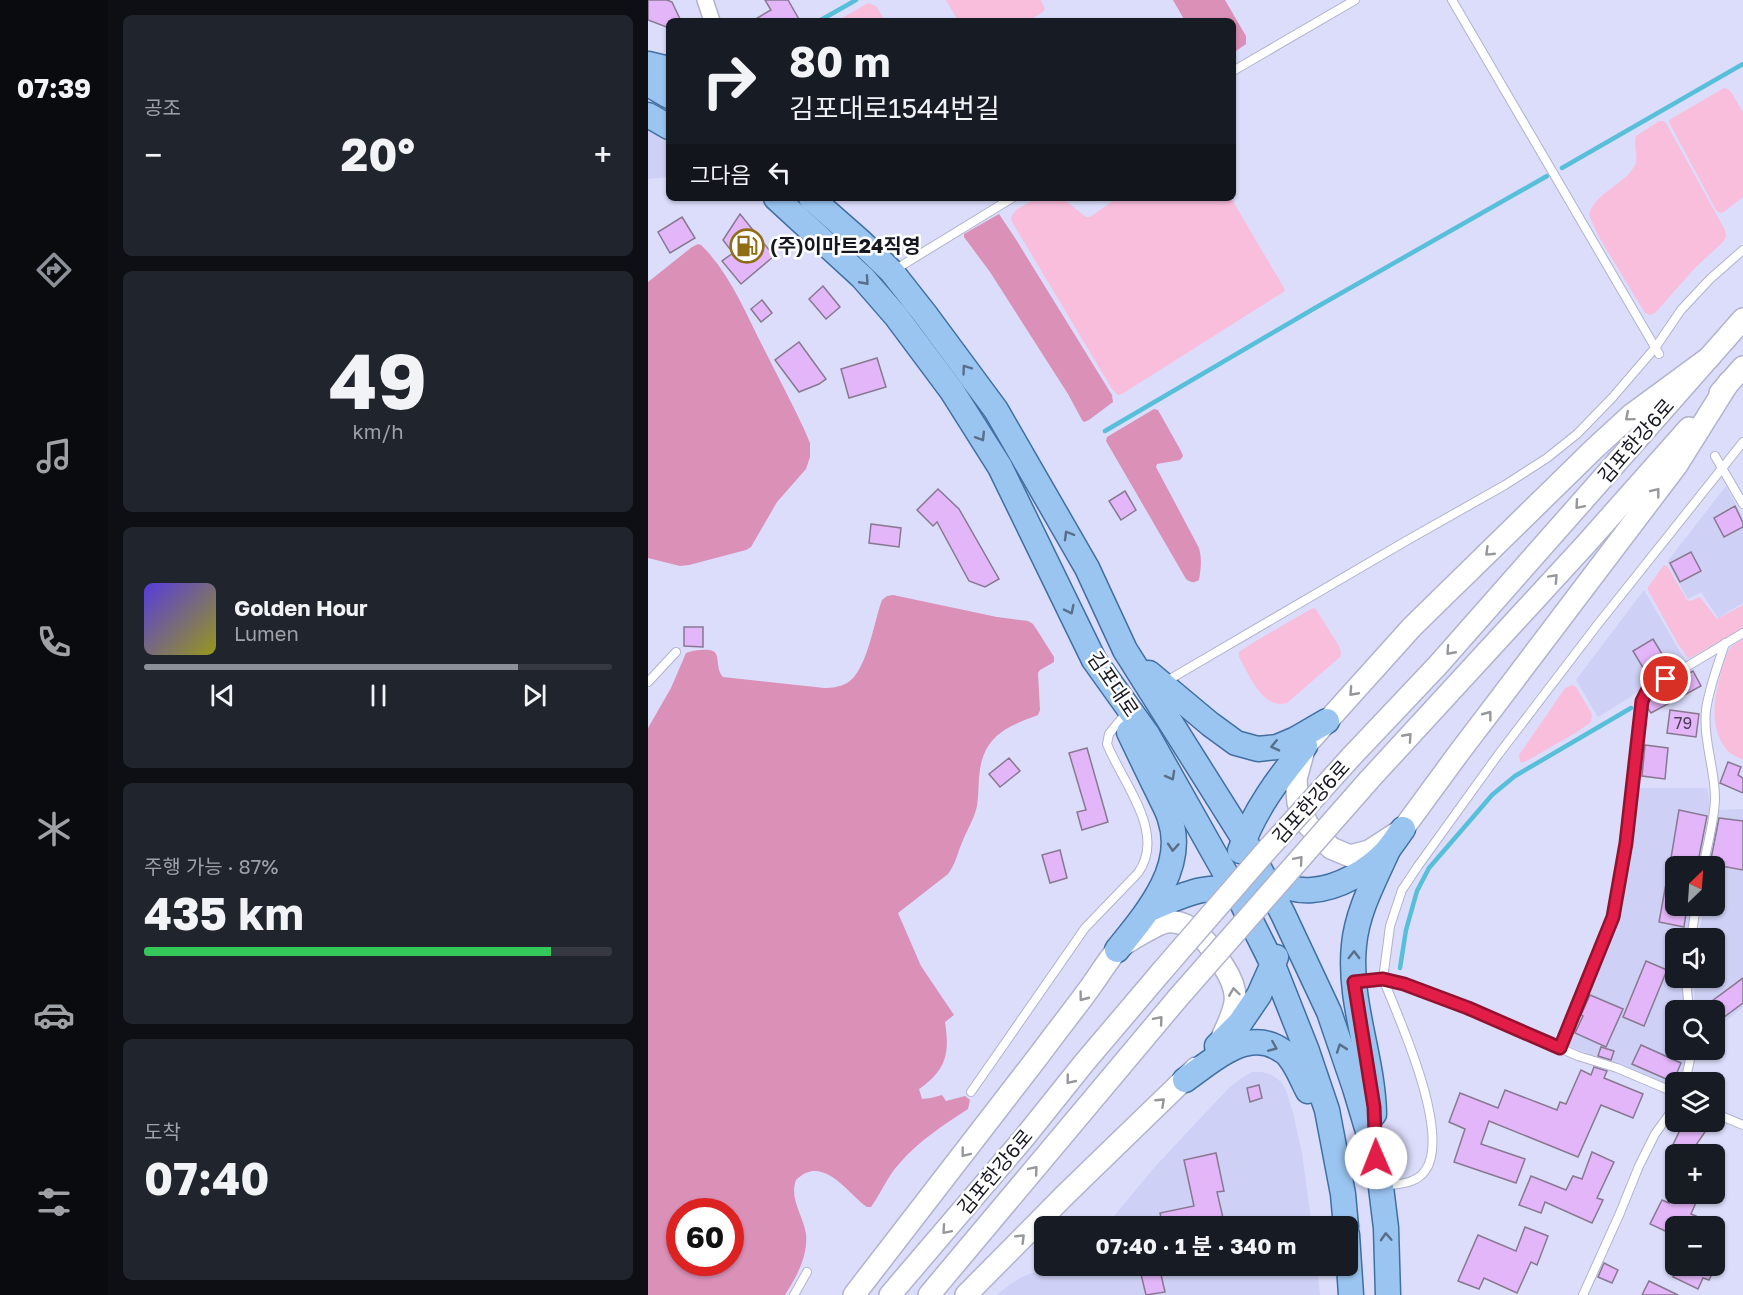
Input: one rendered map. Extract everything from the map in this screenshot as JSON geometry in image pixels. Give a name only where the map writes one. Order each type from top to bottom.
[{"type":"main road","points":[[648,64],[666,68]]},
{"type":"main road","points":[[648,84],[666,94]]},
{"type":"main road","points":[[648,115],[666,125]]},
{"type":"main road","name":"김포대로","points":[[779,201],[862,277],[896,316],[952,391],[1000,467],[1094,660],[1147,734],[1234,889],[1273,965],[1307,1051],[1327,1110],[1345,1216]]},
{"type":"main road","name":"김포대로","points":[[814,201],[892,272],[996,410],[1087,568],[1125,650],[1244,839],[1284,914],[1329,1012],[1376,1158],[1386,1228],[1388,1295]]},
{"type":"main road","points":[[1125,650],[1161,684],[1236,743],[1258,749],[1277,747],[1327,721]]},
{"type":"main road","points":[[1094,660],[1170,819],[1174,837],[1170,868],[1150,909],[1117,950]]},
{"type":"main road","points":[[1234,889],[1236,864],[1244,839],[1266,798],[1305,746]]},
{"type":"main road","points":[[1212,850],[1283,887],[1311,891],[1352,878],[1374,864],[1403,830]]},
{"type":"main road","points":[[1376,1158],[1374,1107],[1354,982],[1354,946],[1364,903],[1388,850]]},
{"type":"main road","points":[[1150,909],[1193,891],[1219,887],[1251,893],[1284,914],[1279,948],[1260,995],[1240,1023],[1217,1046]]},
{"type":"main road","points":[[1185,1080],[1245,1042],[1257,1041],[1270,1044],[1289,1056],[1296,1067],[1336,1158]]},
{"type":"main road","points":[[1350,1276],[1351,1295]]},
{"type":"street","points":[[706,1],[711,18]]},
{"type":"street","name":"김포한강6로","points":[[890,1295],[1024,1138],[1084,1063],[1266,851],[1438,665],[1743,319]]},
{"type":"street","points":[[1710,357],[1630,415],[1595,448],[1412,627],[1305,746],[1296,779],[1298,803],[1308,825],[1330,848],[1350,856],[1360,854],[1403,830],[1677,465],[1736,374]]},
{"type":"street","name":"김포한강6로","points":[[929,1295],[1177,999],[1369,780],[1586,544],[1736,374]]},
{"type":"street","points":[[854,1295],[980,1133],[1117,950],[1166,922],[1184,924],[1202,938],[1217,955],[1236,993],[1235,1010],[1217,1046],[966,1295]]},
{"type":"lane","points":[[1236,69],[1355,0]]},
{"type":"lane","points":[[1452,0],[1657,351]]},
{"type":"lane","points":[[892,272],[1007,201]]},
{"type":"lane","points":[[1161,684],[1505,485],[1563,446],[1657,351],[1671,322],[1691,298],[1743,250]]},
{"type":"lane","points":[[1381,1187],[1417,1179],[1426,1171],[1433,1141],[1426,1094],[1383,979],[1390,926],[1402,890],[1498,755],[1605,615],[1743,442]]},
{"type":"lane","points":[[1715,456],[1743,504]]},
{"type":"lane","points":[[1560,1048],[1613,917],[1626,843],[1642,701],[1647,691],[1743,633]]},
{"type":"lane","points":[[1705,856],[1715,800],[1707,741],[1706,711],[1725,643]]},
{"type":"lane","points":[[648,682],[676,652]]},
{"type":"lane","points":[[971,1092],[1085,928],[1138,873],[1145,862],[1148,845],[1145,825],[1107,744],[1109,734],[1122,718]]},
{"type":"lane","points":[[1354,982],[1383,979],[1430,993],[1578,1056],[1617,1068],[1665,1088]]},
{"type":"lane","points":[[1725,1118],[1743,1125]]},
{"type":"lane","points":[[1583,1295],[1639,1166],[1655,1134],[1665,1120]]},
{"type":"lane","points":[[794,1295],[807,1272]]},
{"type":"shaded area","points":[[946,0],[1041,0],[1045,9],[1034,18],[956,18]]},
{"type":"shaded area","points":[[1173,0],[1225,0],[1236,18],[1183,18]]},
{"type":"shaded area","points":[[868,3],[876,6],[883,18],[842,18]]},
{"type":"shaded area","points":[[1236,19],[1246,36],[1246,44],[1236,51]]},
{"type":"shaded area","points":[[1724,88],[1731,92],[1743,112],[1743,197],[1720,213],[1716,210],[1669,120]]},
{"type":"shaded area","points":[[1659,121],[1666,123],[1725,230],[1726,236],[1724,241],[1695,268],[1655,313],[1650,315],[1645,313],[1599,237],[1589,215],[1597,201],[1624,178],[1635,165],[1636,136]]},
{"type":"shaded area","points":[[648,122],[666,134],[666,177],[648,179]]},
{"type":"shaded area","points":[[1031,201],[1066,201],[1086,217],[1090,217],[1113,201],[1233,201],[1285,291],[1118,395],[1112,389],[1012,222],[1011,217],[1016,210]]},
{"type":"shaded area","points":[[999,214],[1112,395],[1113,402],[1089,420],[1084,422],[1082,420],[1068,394],[990,272],[964,237],[964,234]]},
{"type":"shaded area","points":[[698,244],[721,268],[737,295],[804,429],[810,443],[810,457],[806,469],[777,502],[751,547],[680,566],[648,558],[648,282]]},
{"type":"shaded area","points":[[1154,409],[1158,410],[1183,456],[1180,460],[1157,464],[1156,467],[1199,548],[1200,576],[1199,580],[1194,582],[1186,579],[1106,441],[1107,437]]},
{"type":"shaded area","points":[[1726,486],[1743,518],[1743,603],[1718,618],[1701,592],[1688,599],[1667,562]]},
{"type":"shaded area","points":[[1664,565],[1668,567],[1687,600],[1700,597],[1717,619],[1743,605],[1743,628],[1688,658],[1648,590]]},
{"type":"shaded area","points":[[1644,590],[1686,662],[1598,717],[1576,680]]},
{"type":"shaded area","points":[[893,595],[997,617],[1028,621],[1033,624],[1054,657],[1054,662],[1038,673],[1040,710],[1038,715],[1000,733],[993,739],[983,757],[976,811],[950,871],[898,913],[921,966],[954,1015],[945,1022],[947,1043],[944,1060],[935,1075],[919,1089],[922,1099],[942,1095],[946,1101],[965,1096],[970,1100],[968,1109],[932,1134],[906,1156],[891,1174],[871,1207],[867,1207],[825,1173],[816,1171],[806,1173],[796,1180],[794,1194],[806,1234],[806,1242],[801,1266],[785,1295],[648,1295],[648,728],[671,688],[686,653],[692,651],[713,651],[723,677],[824,688],[847,683],[854,677],[865,657],[882,600]]},
{"type":"shaded area","points":[[1315,608],[1339,646],[1340,657],[1287,703],[1278,704],[1270,701],[1257,689],[1239,657],[1239,652]]},
{"type":"shaded area","points":[[1743,639],[1743,760],[1729,752],[1720,739],[1716,727],[1715,701],[1728,651]]},
{"type":"shaded area","points":[[1572,685],[1576,687],[1592,714],[1591,722],[1530,759],[1520,762],[1519,755],[1565,688]]},
{"type":"shaded area","points":[[1639,788],[1707,788],[1709,810],[1701,856],[1665,856],[1665,916],[1690,916],[1688,928],[1665,928],[1665,988],[1683,988],[1684,1000],[1665,1000],[1665,1060],[1686,1060],[1682,1072],[1665,1072],[1665,1085],[1569,1046],[1568,1042],[1617,922]]},
{"type":"shaded area","points":[[1743,809],[1743,1007],[1725,1022],[1725,1000],[1695,1000],[1694,988],[1725,988],[1725,928],[1700,928],[1702,916],[1725,916],[1725,856],[1712,856],[1719,810]]},
{"type":"shaded area","points":[[1252,1072],[1272,1075],[1281,1082],[1286,1090],[1302,1153],[1311,1216],[1114,1216],[1191,1128],[1230,1087]]},
{"type":"shaded area","points":[[1034,1272],[1034,1276],[1318,1276],[1320,1295],[997,1295],[1022,1277]]},
{"type":"building","points":[[648,0],[672,2],[680,18],[666,18],[666,27],[648,20]]},
{"type":"building","points":[[765,0],[788,0],[798,18],[757,18],[771,10]]},
{"type":"building","name":"(주)이마트24직영","points":[[740,214],[774,256],[741,284],[722,261],[733,253],[723,240]]},
{"type":"building","points":[[682,217],[695,238],[670,253],[658,232]]},
{"type":"building","name":"(주)이마트24직영","points":[[823,286],[840,307],[826,319],[809,299]]},
{"type":"building","points":[[762,300],[772,313],[761,322],[751,309]]},
{"type":"building","points":[[799,342],[826,379],[799,392],[775,360]]},
{"type":"building","points":[[877,358],[886,387],[849,398],[841,369]]},
{"type":"building","points":[[938,489],[959,509],[999,579],[985,587],[969,581],[937,522],[933,526],[917,510]]},
{"type":"building","points":[[1125,491],[1136,510],[1121,520],[1109,501]]},
{"type":"building","points":[[1735,506],[1743,527],[1724,537],[1714,518]]},
{"type":"building","points":[[871,524],[901,528],[899,547],[869,543]]},
{"type":"building","points":[[1691,552],[1701,571],[1680,582],[1670,563]]},
{"type":"building","points":[[684,627],[703,627],[703,647],[684,646]]},
{"type":"building","points":[[1653,639],[1671,669],[1651,681],[1633,651]]},
{"type":"building","points":[[1693,671],[1701,686],[1651,713],[1647,707],[1651,695]]},
{"type":"building","points":[[1670,710],[1699,714],[1696,737],[1667,733]]},
{"type":"building","points":[[1645,745],[1668,748],[1665,779],[1642,776]]},
{"type":"building","points":[[1087,748],[1108,822],[1082,830],[1077,812],[1086,810],[1069,753]]},
{"type":"building","points":[[1009,758],[1020,771],[1000,787],[989,774]]},
{"type":"building","points":[[1728,762],[1741,767],[1738,775],[1743,778],[1743,793],[1720,783]]},
{"type":"building","points":[[1679,810],[1707,816],[1699,856],[1671,856]]},
{"type":"building","points":[[1719,818],[1743,821],[1743,870],[1725,867],[1725,856],[1712,856]]},
{"type":"building","points":[[1060,850],[1067,878],[1050,883],[1042,855]]},
{"type":"building","points":[[1665,889],[1665,916],[1686,916],[1684,927],[1659,922]]},
{"type":"building","points":[[1646,961],[1665,969],[1665,975],[1644,1026],[1623,1017]]},
{"type":"building","points":[[1743,978],[1743,1003],[1725,1016],[1725,1000],[1713,1000]]},
{"type":"building","points":[[1590,995],[1623,1009],[1606,1047],[1575,1033]]},
{"type":"building","points":[[1641,1045],[1665,1056],[1665,1060],[1681,1063],[1677,1072],[1665,1072],[1665,1078],[1632,1064]]},
{"type":"building","points":[[1601,1047],[1614,1051],[1611,1060],[1598,1056]]},
{"type":"building","points":[[1594,1067],[1607,1071],[1604,1078],[1643,1094],[1633,1118],[1601,1105],[1578,1157],[1489,1121],[1481,1144],[1525,1159],[1516,1183],[1454,1162],[1465,1129],[1449,1122],[1460,1093],[1498,1108],[1505,1090],[1557,1110],[1560,1102],[1566,1104],[1581,1070],[1591,1075]]},
{"type":"building","points":[[1259,1085],[1262,1098],[1250,1102],[1247,1088]]},
{"type":"building","points":[[1679,1132],[1705,1132],[1697,1144],[1673,1144]]},
{"type":"building","points":[[1592,1152],[1614,1162],[1597,1198],[1603,1200],[1592,1223],[1545,1202],[1541,1213],[1519,1205],[1531,1176],[1566,1190],[1573,1176],[1582,1179]]},
{"type":"building","points":[[1216,1153],[1224,1191],[1217,1192],[1223,1216],[1161,1216],[1160,1213],[1194,1206],[1184,1160]]},
{"type":"building","points":[[1662,1200],[1665,1204],[1695,1204],[1691,1214],[1696,1216],[1665,1216],[1665,1231],[1650,1224]]},
{"type":"building","points":[[1525,1227],[1548,1236],[1537,1265],[1531,1262],[1517,1293],[1484,1278],[1479,1289],[1458,1281],[1478,1235],[1516,1251]]},
{"type":"building","points":[[1604,1263],[1618,1270],[1612,1283],[1598,1277]]},
{"type":"building","points":[[1141,1276],[1161,1276],[1165,1292],[1146,1295]]},
{"type":"building","points":[[1711,1276],[1709,1280],[1703,1278],[1698,1289],[1673,1277]]},
{"type":"building","points":[[1649,1281],[1678,1295],[1642,1295]]},
{"type":"waterway","points":[[824,18],[856,0]]},
{"type":"waterway","points":[[1562,168],[1743,64]]},
{"type":"waterway","points":[[1105,431],[1547,176]]},
{"type":"waterway","points":[[1400,968],[1406,930],[1417,891],[1429,868],[1492,795],[1515,776],[1631,708]]},
{"type":"place","name":"(주)이마트24직영","points":[[747,246]]},
{"type":"route","points":[[1376,1158],[1374,1107],[1354,982],[1383,979],[1404,984],[1468,1008],[1560,1048],[1613,917],[1626,843],[1642,701],[1647,691],[1666,679]]}]
